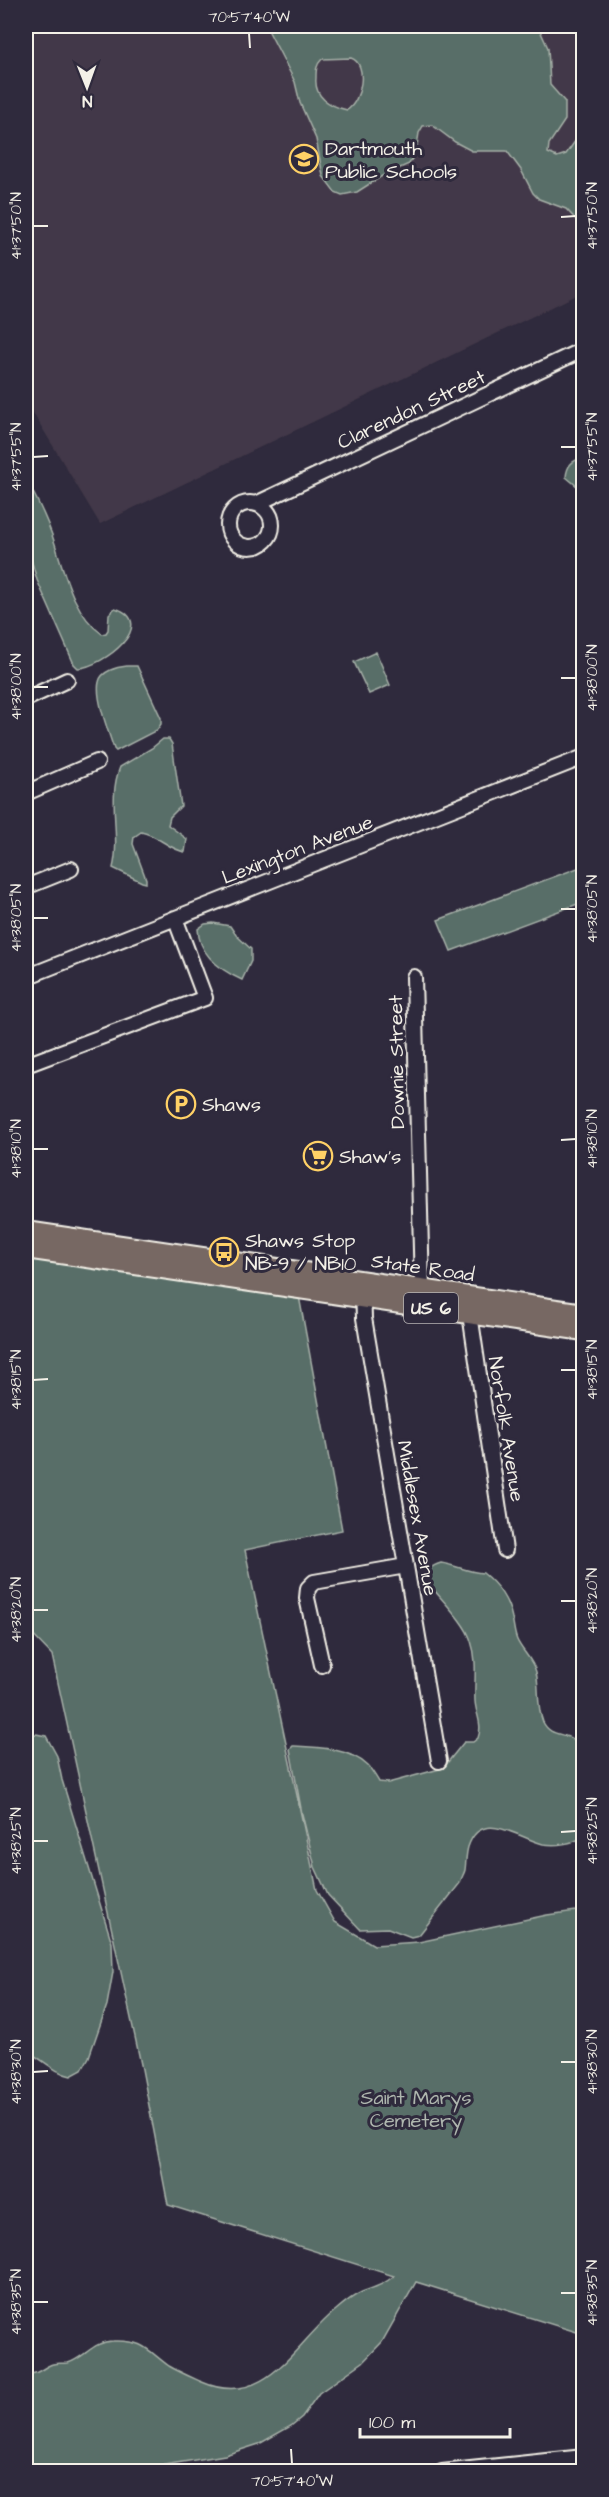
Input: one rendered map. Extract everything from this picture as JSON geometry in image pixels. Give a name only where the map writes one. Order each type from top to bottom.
[{"type":"main road","name":"US 6","points":[[26,1231],[111,1253]]},
{"type":"main road","name":"US 6","points":[[26,1250],[111,1253]]},
{"type":"main road","name":"State Road","points":[[111,1253],[363,1289],[470,1314],[584,1330]]},
{"type":"main road","name":"State Road","points":[[363,1289],[422,1289],[584,1313]]},
{"type":"street","name":"Clarendon Street","points":[[256,504],[584,349]]},
{"type":"street","points":[[26,699],[67,680]]},
{"type":"street","name":"Lexington Avenue","points":[[26,977],[584,757]]},
{"type":"street","points":[[26,793],[97,762]]},
{"type":"street","points":[[26,888],[71,869]]},
{"type":"street","points":[[26,1065],[205,998],[175,918]]},
{"type":"street","name":"Downie Street","points":[[414,976],[422,1289]]},
{"type":"street","name":"Middlesex Avenue","points":[[363,1289],[364,1318],[439,1761]]},
{"type":"street","name":"Norfolk Avenue","points":[[470,1314],[505,1550]]},
{"type":"street","points":[[322,1665],[307,1598],[308,1588],[314,1582],[406,1566]]},
{"type":"street","points":[[442,2472],[584,2457]]},
{"type":"shaded area","name":"Dartmouth Public Schools","points":[[26,26],[583,26],[583,292],[100,524],[26,401]]},
{"type":"green space","points":[[266,26],[538,26],[548,48],[550,85],[565,102],[565,120],[549,144],[548,153],[557,157],[566,154],[583,130],[583,227],[566,209],[539,199],[533,193],[521,170],[507,151],[472,151],[432,125],[423,126],[419,133],[416,152],[409,164],[382,176],[357,192],[342,195],[335,192],[323,176],[316,139],[300,103],[295,82]],"holes":[[[351,58],[360,68],[361,83],[352,106],[347,110],[324,100],[316,85],[316,70],[320,61]]]},
{"type":"green space","points":[[583,457],[583,505],[578,487],[566,477],[571,464]]},
{"type":"green space","points":[[26,479],[49,527],[67,581],[84,616],[102,634],[108,630],[109,614],[115,608],[127,615],[132,624],[130,633],[113,653],[89,666],[78,668],[74,664],[37,580],[26,542]]},
{"type":"green space","points":[[376,652],[390,685],[369,694],[354,662]]},
{"type":"green space","points":[[127,666],[137,666],[161,718],[161,724],[157,730],[116,751],[106,725],[98,689],[100,678],[106,672]]},
{"type":"green space","points":[[163,739],[169,739],[172,744],[181,806],[170,817],[168,825],[187,839],[185,852],[141,832],[134,837],[133,844],[146,883],[113,868],[116,843],[114,804],[116,779],[120,767]]},
{"type":"green space","points":[[583,866],[583,902],[451,951],[438,920]]},
{"type":"green space","points":[[205,924],[230,926],[251,949],[251,961],[242,980],[219,966],[202,947],[198,929]]},
{"type":"green space","name":"Saint Marys Cemetery","points":[[26,1257],[299,1296],[342,1530],[245,1550],[317,1890],[335,1922],[374,1945],[419,1942],[547,1915],[583,1910],[583,2334],[416,2282],[382,2342],[363,2362],[319,2393],[302,2417],[291,2426],[259,2444],[225,2455],[128,2471],[26,2471],[26,2373],[36,2373],[52,2364],[68,2363],[106,2342],[123,2341],[139,2344],[169,2366],[202,2382],[224,2388],[244,2387],[262,2380],[278,2369],[345,2302],[394,2276],[168,2205],[142,2069],[52,1655],[26,1628]]},
{"type":"green space","points":[[441,1563],[483,1573],[493,1582],[505,1599],[517,1640],[536,1672],[543,1722],[551,1731],[572,1739],[580,1750],[585,1782],[583,1837],[569,1843],[548,1845],[502,1829],[491,1827],[482,1829],[474,1835],[468,1847],[465,1870],[460,1883],[419,1935],[411,1937],[388,1928],[360,1929],[328,1895],[315,1867],[290,1749],[293,1746],[323,1748],[352,1755],[368,1766],[379,1782],[388,1783],[443,1768],[464,1742],[473,1742],[478,1738],[480,1724],[475,1701],[475,1664],[471,1641],[458,1618],[426,1580],[430,1569]]},
{"type":"green space","points":[[36,1734],[46,1736],[57,1756],[62,1780],[112,1943],[113,1972],[107,2005],[89,2057],[82,2070],[71,2076],[26,2051],[26,1736]]},
{"type":"place","name":"Dartmouth Public Schools","points":[[304,159]]},
{"type":"place","name":"Shaws","points":[[181,1104]]},
{"type":"place","name":"Shaw's","points":[[318,1156]]},
{"type":"place","name":"Shaws Stop NB-9 / NB10","points":[[224,1252]]}]
